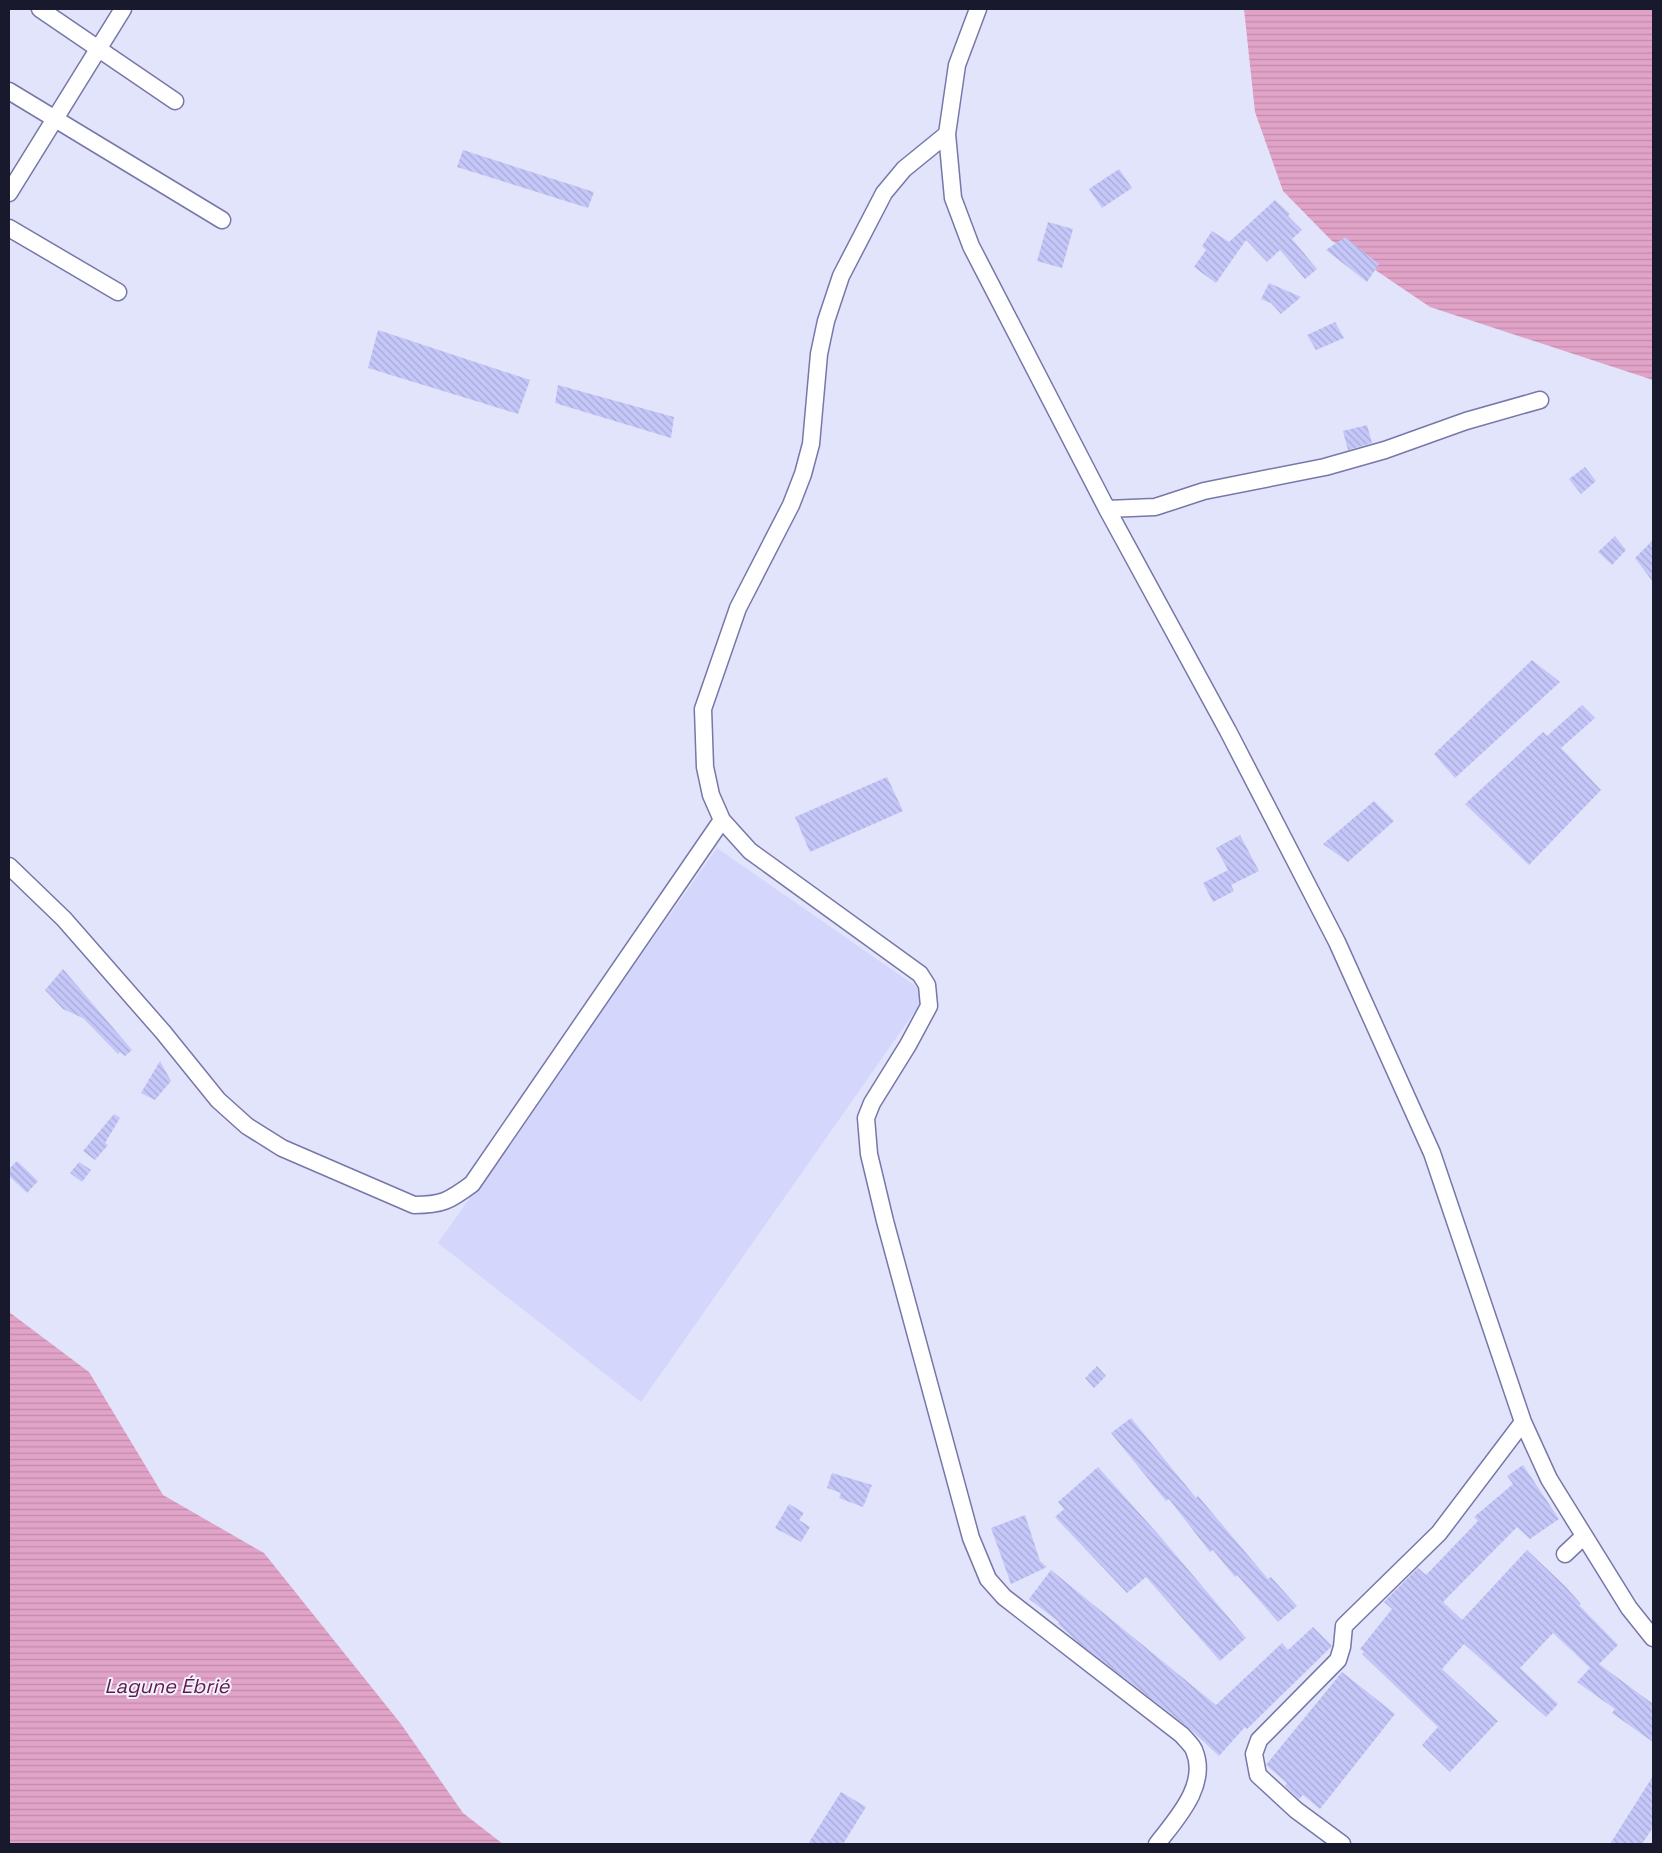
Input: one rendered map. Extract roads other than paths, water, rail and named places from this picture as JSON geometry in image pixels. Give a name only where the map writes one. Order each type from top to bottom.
[{"type":"street","points":[[40,9],[175,101]]},
{"type":"street","points":[[9,193],[123,9]]},
{"type":"street","points":[[978,9],[957,65],[947,134],[953,198],[971,246],[1107,509],[1228,732],[1337,942],[1405,1089],[1432,1153],[1523,1422],[1549,1480],[1629,1608],[1653,1638]]},
{"type":"street","points":[[9,91],[222,220]]},
{"type":"street","points":[[947,134],[904,170],[884,193],[841,276],[826,321],[819,354],[811,444],[803,474],[791,505],[738,608],[703,709],[705,767],[711,795],[722,820],[750,851],[920,974],[927,984],[930,996],[925,1015],[872,1103],[866,1118],[869,1154],[885,1221],[971,1538],[988,1579],[1004,1597],[1182,1735],[1194,1748],[1198,1772],[1194,1788],[1188,1802],[1157,1844]]},
{"type":"street","points":[[9,228],[118,292]]},
{"type":"street","points":[[1107,509],[1155,507],[1204,491],[1324,468],[1385,450],[1466,421],[1540,400]]},
{"type":"street","points":[[9,866],[64,919],[163,1032],[218,1100],[246,1126],[282,1148],[414,1205],[437,1205],[456,1196],[472,1184],[722,820]]},
{"type":"street","points":[[1342,1844],[1296,1810],[1258,1775],[1254,1754],[1259,1740],[1338,1660],[1342,1647],[1344,1626],[1439,1532],[1523,1422]]},
{"type":"street","points":[[1565,1554],[1583,1537]]},
{"type":"water","points":[[1244,9],[1653,9],[1653,380],[1430,307],[1331,240],[1283,191],[1255,112]]},
{"type":"water","name":"Lagune Ébrié","points":[[9,1312],[89,1372],[163,1495],[264,1553],[401,1724],[463,1813],[503,1844],[9,1844]]}]
